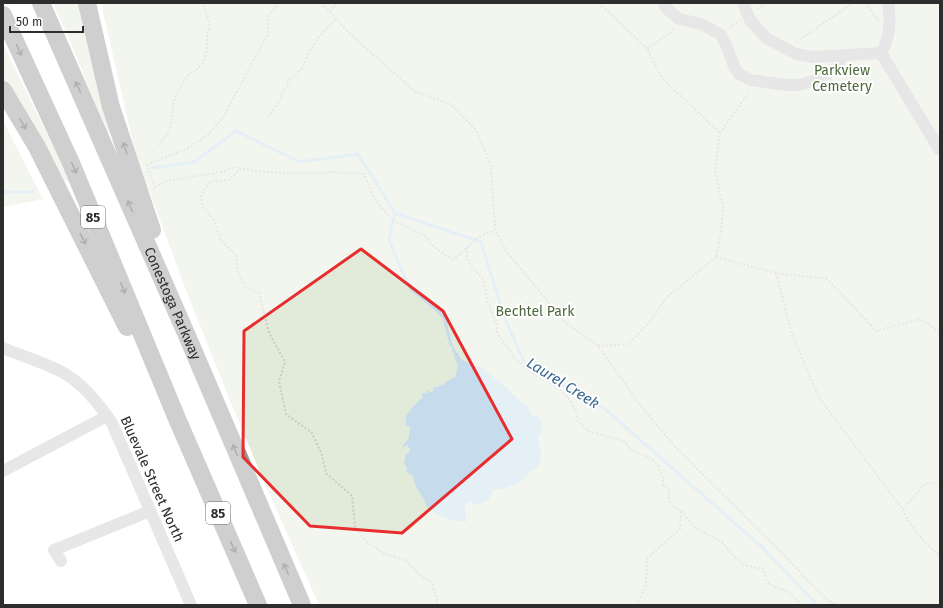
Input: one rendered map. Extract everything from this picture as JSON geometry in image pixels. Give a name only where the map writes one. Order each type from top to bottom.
[{"type":"highway","name":"Conestoga Parkway","points":[[41,3],[185,331],[302,605]]},
{"type":"highway","points":[[87,3],[111,107],[185,331]]},
{"type":"highway","name":"85","points":[[3,15],[71,163],[178,421],[258,605]]},
{"type":"highway","points":[[3,90],[37,146],[134,339],[178,421]]},
{"type":"street","points":[[664,3],[667,9],[679,18],[701,24],[720,34],[734,66],[740,74],[751,80],[786,85],[798,85],[817,80],[838,66],[842,55]]},
{"type":"street","points":[[743,3],[750,20],[766,38],[796,54],[813,57],[881,53]]},
{"type":"street","points":[[881,53],[887,44],[890,16],[888,3]]},
{"type":"street","points":[[881,53],[939,149]]},
{"type":"street","name":"Bluevale Street North","points":[[3,348],[61,372],[82,386],[99,404],[112,423],[191,605]]},
{"type":"street","points":[[3,471],[107,416]]},
{"type":"street","points":[[61,562],[54,550],[150,511]]},
{"type":"path","points":[[159,144],[166,135],[172,121],[174,101],[181,87],[189,74],[193,73],[204,62],[210,25],[203,3]]},
{"type":"path","points":[[280,3],[271,10],[267,21],[268,34],[222,119],[208,135],[188,148],[147,165],[155,187],[167,181],[221,172],[235,167],[286,173],[331,172],[364,174],[374,198],[392,220],[424,235],[432,245],[445,255],[454,259],[480,236],[495,230]]},
{"type":"path","points":[[322,3],[346,30],[414,91],[452,105],[476,130],[491,166],[495,230],[506,251],[565,322],[598,346],[640,405],[677,449],[828,601],[838,605]]},
{"type":"path","points":[[330,12],[336,3]]},
{"type":"path","points":[[599,3],[647,49],[662,78],[720,133]]},
{"type":"path","points":[[786,48],[853,3]]},
{"type":"path","points":[[866,3],[888,36]]},
{"type":"path","points":[[647,49],[672,31],[679,18]]},
{"type":"path","points":[[268,117],[281,100],[282,92],[287,86],[288,81],[303,68],[308,54],[317,39],[336,19]]},
{"type":"path","points":[[598,346],[628,344],[649,323],[667,297],[716,257],[721,232],[723,208],[715,170],[720,133],[747,95],[751,80]]},
{"type":"path","points":[[242,168],[229,180],[210,182],[201,195],[202,206],[214,220],[221,240],[236,256],[238,272],[245,288],[259,293],[269,333],[285,362],[279,382],[286,414],[312,433],[322,455],[326,473],[352,496],[355,527],[366,542],[384,554],[405,560],[420,575],[432,583],[437,599],[437,605]]},
{"type":"path","points":[[467,247],[467,258],[472,267],[483,279],[488,304],[497,324],[497,333],[517,361],[532,373],[559,388],[570,400],[576,412],[577,420],[588,431],[609,436],[624,442],[630,448],[652,459],[658,465],[663,477],[663,485],[669,490],[669,500],[673,507],[681,510],[694,527],[722,542],[733,556],[741,561],[742,565],[764,569],[766,579],[769,584],[788,592],[801,605]]},
{"type":"path","points":[[716,257],[776,273],[827,279],[876,331],[920,319],[940,332]]},
{"type":"path","points":[[776,273],[792,334],[818,396],[903,510],[908,521],[927,546],[940,556]]},
{"type":"path","points":[[903,510],[926,483],[940,484]]},
{"type":"path","points":[[637,605],[646,585],[647,558],[680,528],[681,510]]},
{"type":"highlighted area","points":[[361,249],[443,311],[512,439],[402,533],[310,526],[243,457],[244,331]]},
{"type":"green space","points":[[53,3],[80,3],[113,131],[107,133]]},
{"type":"green space","name":"Bechtel Park","points":[[101,3],[940,3],[940,605],[319,605],[264,482],[229,398],[186,290],[136,156]]},
{"type":"green space","points":[[3,44],[70,181],[62,182],[3,78]]},
{"type":"green space","points":[[3,121],[43,199],[3,207]]},
{"type":"water","points":[[452,345],[462,360],[480,367],[526,404],[531,414],[540,418],[543,432],[537,437],[541,455],[540,462],[537,466],[517,484],[493,490],[488,500],[477,505],[475,503],[473,506],[470,501],[465,505],[466,522],[449,519],[434,513],[433,508],[427,507],[415,485],[413,476],[406,471],[407,467],[404,464],[406,454],[410,452],[410,449],[408,445],[402,447],[409,437],[411,427],[406,426],[406,417],[411,409],[423,397],[422,393],[427,393],[427,390],[430,390],[430,393],[433,391],[434,387],[440,386],[455,377],[458,366],[452,350]]},
{"type":"waterway","name":"Laurel Creek","points":[[153,168],[194,162],[236,131],[300,162],[358,154],[395,213],[481,242],[504,316],[524,362],[605,409],[763,548],[817,605]]},
{"type":"waterway","name":"Laurel Creek","points":[[3,192],[33,192]]},
{"type":"waterway","points":[[395,213],[389,240],[400,267],[411,289],[436,309],[444,318],[451,345]]},
{"type":"park label","name":"Parkview Cemetery","points":[[842,78]]}]
